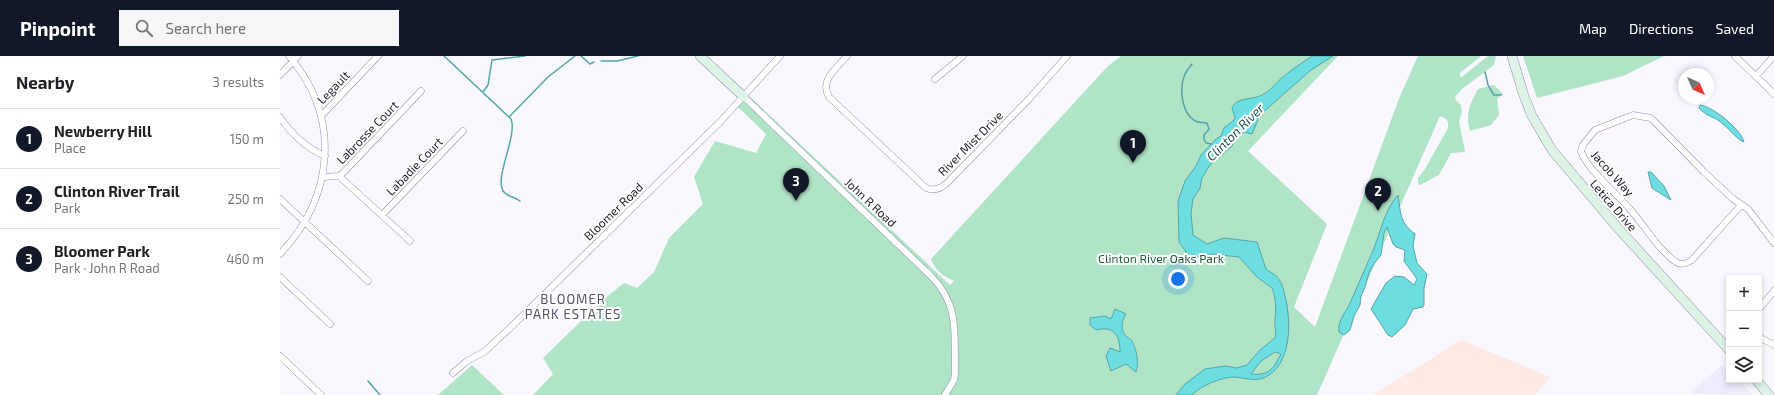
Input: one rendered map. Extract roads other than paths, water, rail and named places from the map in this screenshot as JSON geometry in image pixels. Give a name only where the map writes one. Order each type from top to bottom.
[{"type":"street","name":"Legault","points":[[321,116],[378,56]]},
{"type":"street","name":"John R Road","points":[[700,56],[932,277],[944,292],[950,304],[953,315],[955,373],[954,380],[944,395]]},
{"type":"street","name":"Bloomer Road","points":[[453,373],[467,361],[484,352],[714,129],[780,56]]},
{"type":"street","name":"River Mist Drive","points":[[847,56],[826,81],[825,88],[829,97],[926,188],[934,190],[939,189],[947,183],[1024,105],[1067,56]]},
{"type":"street","points":[[935,79],[963,56]]},
{"type":"street","name":"Letica Drive","points":[[1512,56],[1523,93],[1532,116],[1552,150],[1617,227],[1728,347]]},
{"type":"street","points":[[1735,56],[1774,94]]},
{"type":"street","points":[[1756,76],[1774,56]]},
{"type":"street","points":[[280,76],[294,58],[314,94],[321,116],[325,156],[323,177],[316,199],[306,222],[280,254]]},
{"type":"street","name":"Labrosse Court","points":[[323,177],[339,176],[351,166],[421,91]]},
{"type":"street","name":"Jacob Way","points":[[1741,205],[1692,260],[1685,264],[1676,263],[1658,244],[1629,208],[1587,163],[1581,151],[1583,145],[1595,130],[1633,115],[1651,118],[1704,172],[1741,205],[1753,213],[1774,243]]},
{"type":"street","points":[[280,118],[286,126],[310,148],[325,156]]},
{"type":"street","name":"Labadie Court","points":[[382,215],[463,131]]},
{"type":"street","points":[[339,176],[410,241]]},
{"type":"street","points":[[280,199],[368,281]]},
{"type":"street","points":[[280,277],[330,324]]},
{"type":"street","points":[[1762,305],[1774,291]]},
{"type":"street","points":[[1762,339],[1774,345]]},
{"type":"street","points":[[280,356],[321,395]]},
{"type":"street","points":[[1759,383],[1769,395]]},
{"type":"water","name":"Clinton River","points":[[1312,56],[1333,56],[1311,70],[1260,115],[1252,134],[1244,132],[1235,139],[1232,146],[1210,165],[1202,178],[1200,188],[1193,199],[1191,213],[1193,235],[1207,244],[1224,238],[1257,242],[1266,269],[1279,279],[1286,302],[1289,325],[1286,348],[1282,359],[1277,368],[1269,375],[1261,379],[1229,377],[1206,385],[1192,395],[1176,395],[1185,384],[1205,369],[1225,366],[1237,368],[1247,365],[1260,350],[1275,338],[1276,333],[1276,311],[1272,288],[1257,277],[1239,257],[1212,254],[1203,257],[1189,256],[1179,242],[1178,201],[1185,181],[1196,166],[1201,155],[1216,139],[1221,136],[1224,128],[1234,120],[1235,117],[1232,108],[1234,104],[1241,100],[1258,97],[1265,93],[1286,74]],"holes":[[[1275,352],[1281,354],[1273,367],[1266,373],[1251,374],[1261,361]]]},
{"type":"water","points":[[1700,105],[1712,109],[1725,119],[1738,131],[1744,142],[1737,138],[1721,122],[1699,108]]},
{"type":"water","points":[[1648,172],[1651,172],[1664,186],[1671,200],[1652,188]]},
{"type":"water","points":[[1398,195],[1400,212],[1403,221],[1415,234],[1413,246],[1417,263],[1427,274],[1424,288],[1424,305],[1423,307],[1413,309],[1405,325],[1392,337],[1388,335],[1371,309],[1386,283],[1395,276],[1404,277],[1414,285],[1417,279],[1404,261],[1405,250],[1396,247],[1393,244],[1387,227],[1384,233],[1381,255],[1369,273],[1361,296],[1360,305],[1354,316],[1350,330],[1344,335],[1339,332],[1339,324],[1372,253],[1389,208]]},
{"type":"water","points":[[1115,309],[1126,314],[1123,319],[1122,330],[1132,341],[1135,349],[1137,356],[1136,372],[1126,364],[1111,371],[1106,356],[1110,348],[1120,352],[1119,341],[1115,333],[1112,331],[1107,329],[1096,330],[1090,325],[1090,318],[1105,316],[1111,319]]},
{"type":"waterway","points":[[444,56],[511,119],[511,136],[503,168],[501,186],[506,194],[520,201]]},
{"type":"waterway","points":[[483,92],[488,85],[492,60],[525,56]]},
{"type":"waterway","points":[[509,117],[548,77],[575,56]]},
{"type":"waterway","points":[[581,56],[590,64],[594,62]]},
{"type":"waterway","points":[[601,61],[617,61],[638,56]]},
{"type":"waterway","name":"Clinton River","points":[[1192,64],[1183,80],[1183,101],[1185,108],[1192,119],[1198,122],[1207,123],[1209,129],[1204,135],[1204,139],[1206,143],[1211,144]]},
{"type":"waterway","points":[[1485,72],[1488,85],[1494,95],[1501,95]]},
{"type":"waterway","points":[[368,381],[380,395]]},
{"type":"place","name":"Newberry Hill","points":[[1133,163]]},
{"type":"place","name":"Bloomer Park","points":[[796,201]]},
{"type":"place","name":"Clinton River Trail","points":[[1378,211]]},
{"type":"district","name":"BLOOMER PARK ESTATES","points":[[573,306]]},
{"type":"park label","name":"Clinton River Oaks Park","points":[[1161,258]]}]
